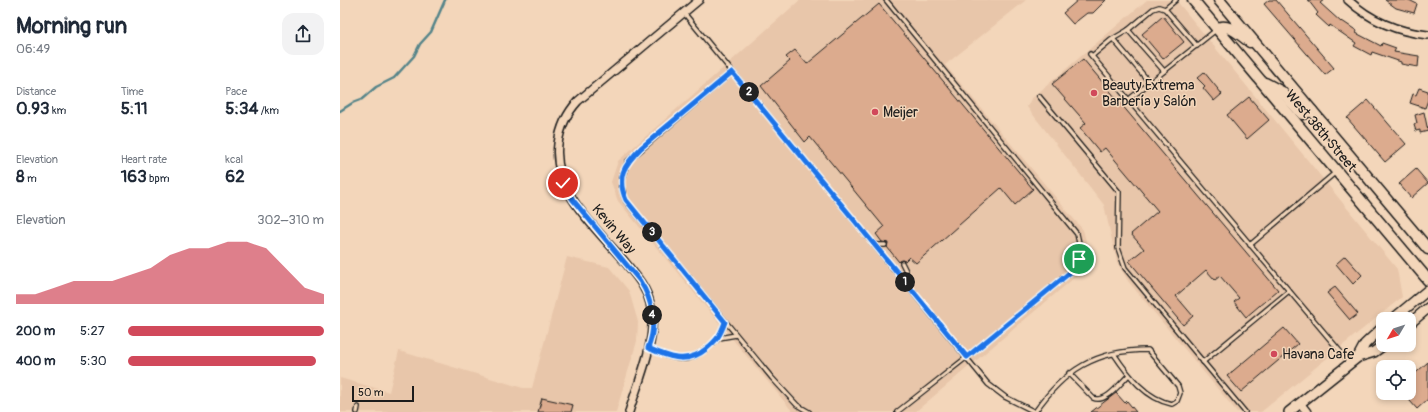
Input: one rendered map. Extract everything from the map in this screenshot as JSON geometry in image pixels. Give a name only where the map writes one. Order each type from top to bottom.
[{"type":"main road","name":"West 38th Street","points":[[1193,0],[1428,280]]},
{"type":"main road","name":"West 38th Street","points":[[1219,0],[1428,249]]},
{"type":"main road","points":[[1217,29],[1221,26],[1227,26],[1260,48]]},
{"type":"main road","points":[[1260,80],[1282,92],[1302,114],[1312,111]]},
{"type":"main road","points":[[1401,312],[1428,290]]},
{"type":"main road","points":[[1416,318],[1428,308]]},
{"type":"main road","points":[[1358,357],[1365,344],[1376,334]]},
{"type":"main road","points":[[1288,412],[1358,357],[1376,351]]},
{"type":"street","name":"Kevin Way","points":[[629,412],[652,336],[653,317],[646,291],[640,281],[570,197],[560,176],[557,149],[562,127],[576,104],[699,0]]},
{"type":"street","points":[[1348,0],[1378,21],[1401,30],[1428,35]]},
{"type":"street","points":[[1300,403],[1307,412]]},
{"type":"lane","points":[[886,0],[1077,234],[1080,246],[1079,259],[1073,270],[897,412]]},
{"type":"lane","points":[[1165,9],[1176,0]]},
{"type":"lane","points":[[1197,46],[1165,9],[1158,7],[1153,9],[1128,30],[1112,39],[1091,55],[1350,363]]},
{"type":"lane","points":[[684,13],[993,389],[1035,412],[1057,383],[1069,373],[1081,366],[1104,356],[1114,354],[1148,350],[1178,386],[1180,393],[1177,401],[1172,404],[1164,403],[1151,396],[1129,375],[1114,354]]},
{"type":"lane","points":[[1128,100],[1217,29]]},
{"type":"lane","points":[[1128,30],[1164,71]]},
{"type":"lane","points":[[1112,39],[1150,83]]},
{"type":"lane","points":[[732,72],[628,161],[622,176],[621,189],[626,200],[725,322],[798,405],[809,412]]},
{"type":"lane","points":[[1039,96],[1119,192],[1118,248],[1125,268],[1245,412]]},
{"type":"lane","points":[[1250,245],[1336,171]]},
{"type":"lane","points":[[874,245],[885,245]]},
{"type":"lane","points":[[902,263],[906,271],[904,280]]},
{"type":"lane","points":[[1203,362],[1289,291]]},
{"type":"lane","points":[[648,348],[667,356],[684,359],[698,356],[719,338],[725,322]]},
{"type":"lane","points":[[719,338],[736,335]]},
{"type":"lane","points":[[1069,373],[1092,398],[1098,400],[1104,399],[1129,375]]},
{"type":"lane","points":[[798,405],[800,412]]},
{"type":"lane","points":[[356,412],[358,407]]},
{"type":"shaded area","points":[[800,0],[1026,0],[945,65],[1083,230],[1088,249],[1080,273],[915,412],[793,412],[618,201],[611,182],[618,161]]},
{"type":"shaded area","points":[[1147,0],[1176,0],[1397,269],[1402,297],[1384,312],[1376,312],[1376,318],[1261,412],[1237,412],[1128,281],[1117,262],[1104,205],[1027,107],[1031,99]]},
{"type":"shaded area","points":[[567,257],[609,267],[629,291],[638,322],[637,341],[616,412],[340,412],[340,378],[389,392],[399,351],[523,388],[532,388]]},
{"type":"building","points":[[1078,0],[1106,0],[1093,13],[1087,13],[1073,24],[1063,13]]},
{"type":"building","points":[[1269,0],[1276,0],[1334,68],[1325,75],[1264,4]]},
{"type":"building","points":[[1308,0],[1324,0],[1320,3],[1341,22],[1342,21],[1357,31],[1356,33],[1381,46],[1382,43],[1396,48],[1394,52],[1419,56],[1418,67],[1401,64],[1401,62],[1372,52],[1371,55],[1354,46],[1356,43],[1330,25],[1329,27],[1316,15],[1318,13]]},
{"type":"building","points":[[1385,0],[1409,0],[1417,4],[1414,13],[1396,8]]},
{"type":"building","name":"Meijer","points":[[879,4],[1033,189],[1015,205],[1001,188],[916,263],[909,257],[905,261],[902,260],[899,262],[887,247],[888,243],[882,242],[876,234],[884,227],[810,137],[805,142],[761,86],[790,61],[786,57],[795,50],[807,64]]},
{"type":"building","points":[[1163,16],[1184,42],[1163,59],[1142,34]]},
{"type":"building","points":[[1083,59],[1278,290],[1246,317],[1234,302],[1239,298],[1220,276],[1215,280],[1206,270],[1176,296],[1193,316],[1183,325],[1129,261],[1144,249],[1131,234],[1158,211],[1105,148],[1100,152],[1080,128],[1086,123],[1052,84]]},
{"type":"building","points":[[1204,72],[1222,94],[1214,101],[1203,88],[1205,86],[1197,78]]},
{"type":"building","points":[[1419,88],[1428,91],[1428,100],[1425,108],[1410,103],[1413,94],[1416,95]]},
{"type":"building","points":[[1249,97],[1269,120],[1247,139],[1227,115]]},
{"type":"building","points":[[1368,100],[1406,144],[1385,162],[1347,118]]},
{"type":"building","points":[[1424,112],[1428,131],[1420,133],[1420,130],[1416,131],[1414,125],[1417,123],[1415,115]]},
{"type":"building","points":[[1416,169],[1428,183],[1411,198],[1399,184]]},
{"type":"building","points":[[1345,256],[1362,275],[1353,284],[1336,264]]},
{"type":"building","points":[[1335,287],[1358,314],[1350,320],[1327,293]]},
{"type":"building","points":[[1284,328],[1298,344],[1241,392],[1227,376]]},
{"type":"building","points":[[1428,362],[1428,399],[1417,409],[1409,400],[1416,400],[1416,373]]},
{"type":"building","points":[[1116,393],[1125,403],[1127,401],[1136,412],[1091,412]]},
{"type":"building","points":[[542,398],[573,405],[571,412],[538,412]]},
{"type":"waterway","points":[[340,111],[362,99],[376,87],[394,78],[414,56],[420,44],[431,32],[445,0]]},
{"type":"place","name":"Beauty Extrema Barbería y Salón","points":[[1094,93]]},
{"type":"place","name":"Meijer","points":[[875,112]]},
{"type":"place","name":"Havana Cafe","points":[[1274,354]]},
{"type":"route","points":[[563,183],[570,197],[640,281],[646,291],[653,317],[652,336],[648,348],[667,356],[684,359],[698,356],[719,338],[725,322],[626,200],[621,189],[622,176],[628,161],[641,148],[732,72],[967,357],[1073,270],[1079,259]]}]
